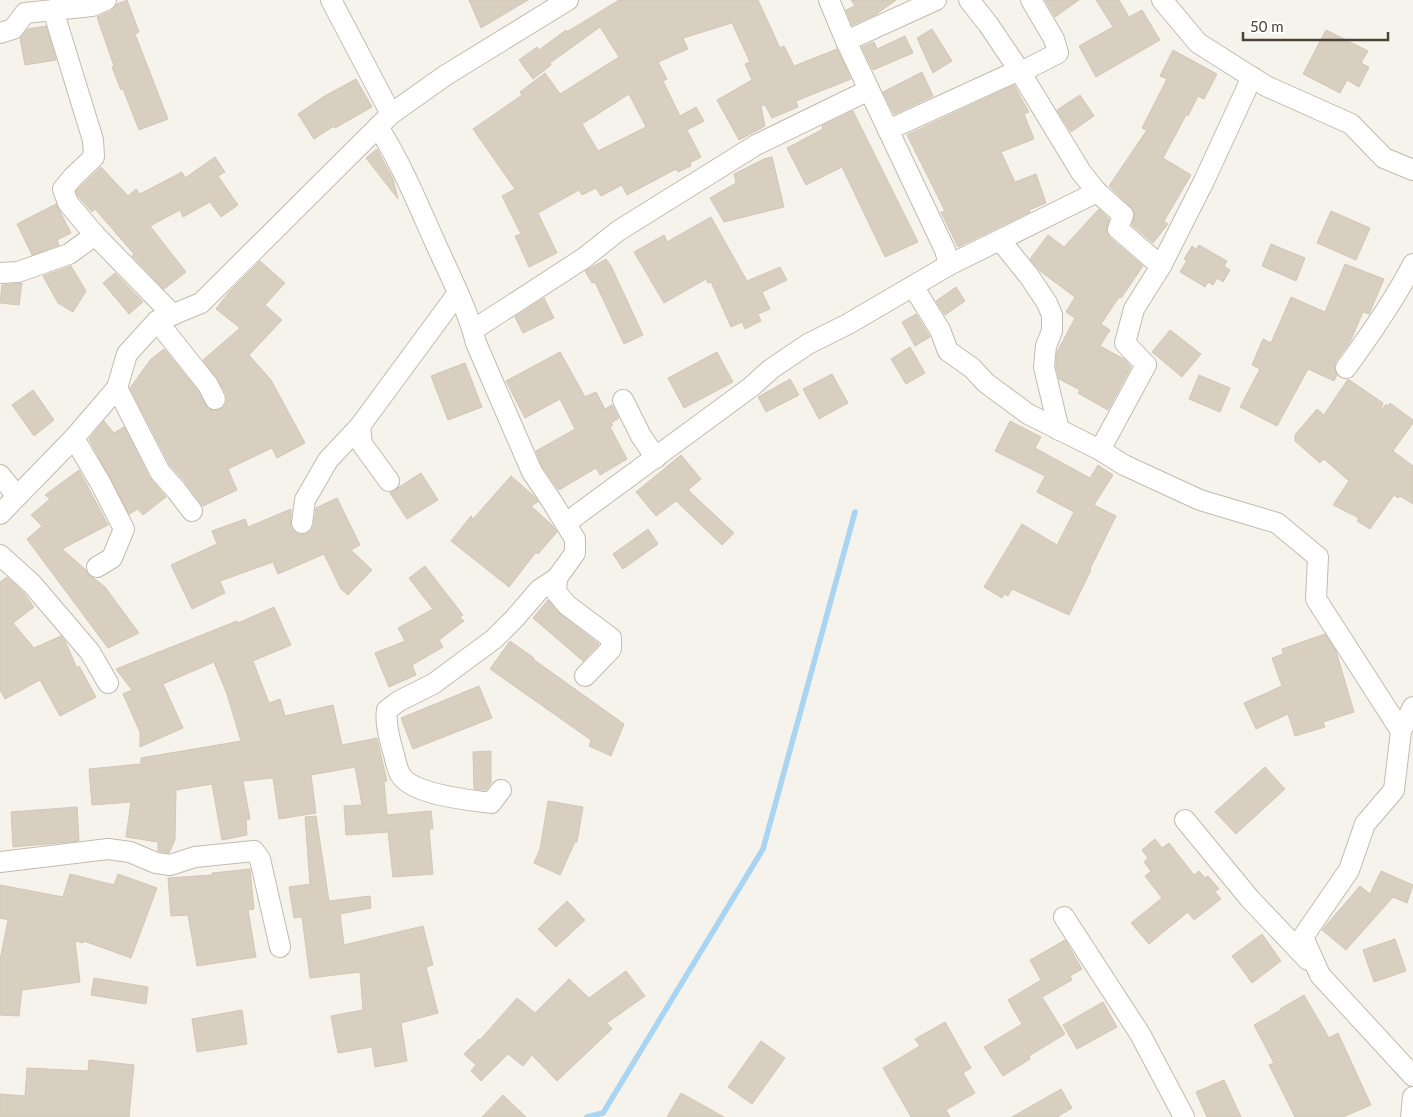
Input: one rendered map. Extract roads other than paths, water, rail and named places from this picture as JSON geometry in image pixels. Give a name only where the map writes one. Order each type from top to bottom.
[{"type":"street","points":[[331,0],[384,121],[394,152],[458,293],[473,330],[476,343],[532,472],[575,538],[575,553],[557,578],[539,590],[516,618],[494,639],[433,684],[399,701],[388,710],[386,720],[395,756],[401,775],[409,783],[442,797],[491,803],[501,790]]},
{"type":"street","points":[[0,514],[74,438],[117,388],[127,354],[165,318],[201,303],[384,121],[446,75],[568,0]]},
{"type":"street","points":[[829,0],[846,41],[944,250],[949,266]]},
{"type":"street","points":[[846,41],[936,0]]},
{"type":"street","points":[[969,0],[988,24],[1019,70],[1068,151],[1097,192],[1123,215],[1118,229],[1161,266]]},
{"type":"street","points":[[888,130],[1019,70],[1027,69],[1058,52],[1054,39],[1031,0]]},
{"type":"street","points":[[1162,0],[1198,43],[1266,86],[1352,124],[1384,158],[1413,170]]},
{"type":"street","points":[[0,33],[12,29],[25,13],[96,2]]},
{"type":"street","points":[[53,10],[93,140],[94,157],[63,189],[68,203],[165,318],[215,399]]},
{"type":"street","points":[[1100,450],[1146,365],[1125,343],[1134,309],[1161,266],[1204,181],[1252,77]]},
{"type":"street","points":[[473,330],[584,258],[618,232],[756,145],[869,90]]},
{"type":"street","points":[[566,523],[808,344],[848,324],[949,266],[1097,192]]},
{"type":"street","points":[[0,273],[18,272],[69,254],[95,235]]},
{"type":"street","points":[[1000,240],[1029,276],[1047,303],[1052,315],[1052,331],[1046,346],[1044,367],[1059,430]]},
{"type":"street","points":[[1346,368],[1399,291],[1413,264]]},
{"type":"street","points":[[913,286],[940,330],[948,351],[972,368],[986,383],[1028,414],[1100,450],[1124,465],[1200,500],[1277,522],[1318,557],[1316,599],[1401,731]]},
{"type":"street","points":[[302,523],[305,500],[328,460],[360,426],[458,293]]},
{"type":"street","points":[[117,388],[160,472],[192,511]]},
{"type":"street","points":[[623,400],[641,436],[656,458]]},
{"type":"street","points":[[360,426],[362,444],[390,481]]},
{"type":"street","points":[[74,438],[101,484],[124,529],[112,558],[97,567]]},
{"type":"street","points":[[0,475],[17,496]]},
{"type":"street","points":[[0,555],[32,584],[90,652],[108,683]]},
{"type":"street","points":[[557,578],[556,592],[567,605],[611,638],[611,649],[585,676]]},
{"type":"street","points":[[1320,975],[1303,937],[1349,870],[1365,824],[1394,790],[1401,731],[1413,707]]},
{"type":"street","points":[[1185,820],[1250,900],[1413,1076]]},
{"type":"street","points":[[0,862],[108,849],[130,852],[156,863],[170,865],[195,857],[254,851],[260,859],[280,947]]},
{"type":"street","points":[[1064,917],[1140,1034],[1184,1117]]},
{"type":"street","points":[[1411,1117],[1413,1097]]},
{"type":"waterway","points":[[587,1117],[603,1113],[763,849],[855,512]]}]
